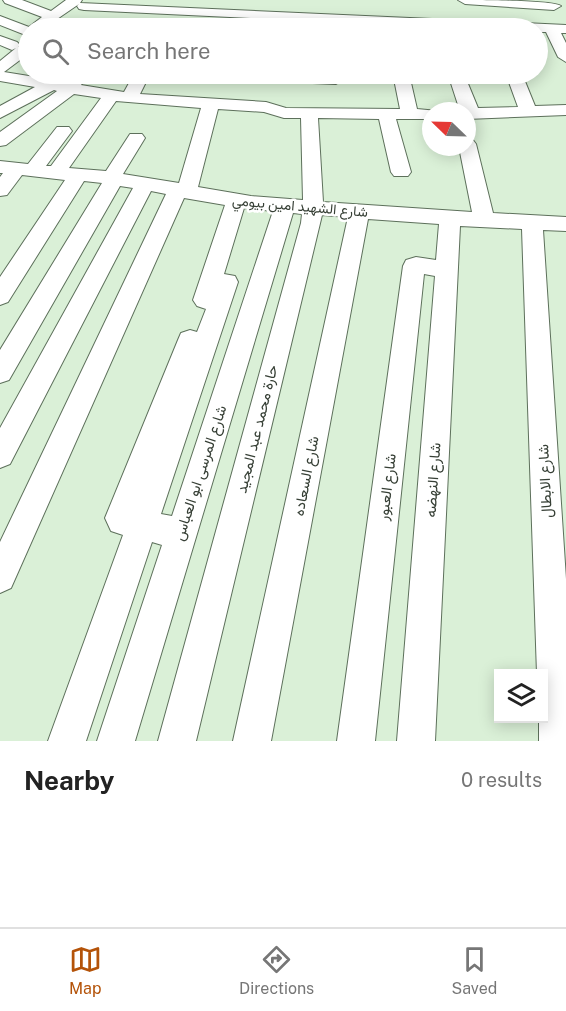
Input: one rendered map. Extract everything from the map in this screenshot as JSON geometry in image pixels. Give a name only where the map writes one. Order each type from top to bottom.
[{"type":"street","points":[[10,0],[45,18]]},
{"type":"street","points":[[465,0],[553,3],[566,57]]},
{"type":"street","points":[[59,18],[84,2],[111,13],[204,6],[340,18],[388,15],[402,18]]},
{"type":"street","points":[[204,6],[254,18]]},
{"type":"street","points":[[0,20],[18,28]]},
{"type":"street","points":[[4,46],[18,38]]},
{"type":"street","points":[[0,68],[18,54]]},
{"type":"street","points":[[0,76],[18,79]]},
{"type":"street","points":[[45,84],[120,97],[155,100],[170,110],[205,103],[266,107],[282,112],[331,95]]},
{"type":"street","points":[[0,141],[74,84]]},
{"type":"street","points":[[56,172],[132,84]]},
{"type":"street","points":[[0,577],[183,190],[205,103],[204,84]]},
{"type":"street","points":[[266,107],[267,84]]},
{"type":"street","points":[[296,84],[386,114],[422,114]]},
{"type":"street","points":[[403,84],[410,114]]},
{"type":"street","points":[[459,84],[465,102]]},
{"type":"street","points":[[518,84],[528,111]]},
{"type":"street","points":[[0,113],[51,85]]},
{"type":"street","name":"حارة محمد عبد المجيد","points":[[177,741],[305,246],[299,207],[331,95]]},
{"type":"street","points":[[0,372],[113,179],[155,100]]},
{"type":"street","points":[[476,114],[566,110]]},
{"type":"street","points":[[386,114],[401,172]]},
{"type":"street","points":[[0,190],[17,169],[63,131]]},
{"type":"street","points":[[470,156],[484,220]]},
{"type":"street","name":"شارع الشهيد امين بيومي","points":[[17,169],[113,179],[236,201],[359,212],[566,224]]},
{"type":"street","points":[[0,296],[78,175]]},
{"type":"street","points":[[0,455],[145,184]]},
{"type":"street","points":[[67,741],[142,525],[220,282],[236,201]]},
{"type":"street","name":"شارع المرسى ابو العباس","points":[[116,741],[260,283],[299,207]]},
{"type":"street","name":"شارع السعاده","points":[[252,741],[359,212]]},
{"type":"street","name":"شارع النهضه","points":[[416,741],[450,218]]},
{"type":"street","name":"شارع الابطال","points":[[532,222],[558,741]]},
{"type":"street","name":"شارع العبور","points":[[356,741],[414,266],[416,264],[447,270]]},
{"type":"street","points":[[220,282],[260,283]]},
{"type":"street","points":[[142,525],[181,534]]}]
